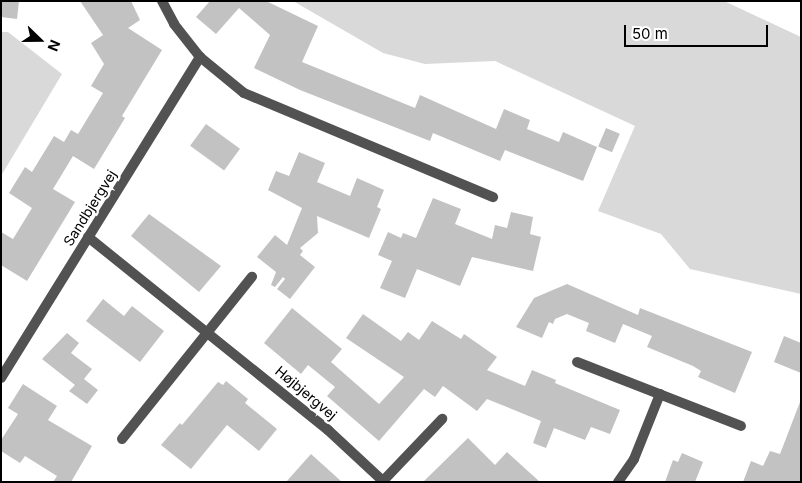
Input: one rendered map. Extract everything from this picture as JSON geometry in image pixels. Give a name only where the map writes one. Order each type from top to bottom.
[{"type":"street","points":[[162,1],[174,24],[200,57],[244,92],[493,197]]},
{"type":"street","name":"Sandbjergvej","points":[[2,374],[200,57]]},
{"type":"street","name":"Højbjergvej","points":[[88,237],[208,330],[328,430],[384,481],[442,419]]},
{"type":"street","points":[[122,439],[252,277]]},
{"type":"street","points":[[577,362],[741,426]]},
{"type":"street","points":[[618,482],[634,459],[660,394]]},
{"type":"shaded area","points":[[293,1],[724,1],[801,37],[801,294],[690,269],[661,234],[598,211],[635,126],[495,61],[425,64],[383,53]]},
{"type":"shaded area","points":[[1,32],[8,32],[62,74],[1,176]]},
{"type":"building","points":[[1,1],[19,1],[17,19],[1,17]]},
{"type":"building","points":[[80,1],[131,1],[140,20],[128,28],[162,50],[122,116],[125,118],[94,169],[73,156],[53,189],[75,202],[27,281],[1,265],[1,232],[13,239],[32,208],[9,193],[25,167],[32,172],[54,136],[64,142],[71,130],[78,134],[103,93],[91,86],[104,64],[91,43],[103,35]]},
{"type":"building","points":[[210,1],[266,1],[318,26],[302,62],[415,108],[420,95],[496,129],[504,109],[530,120],[527,129],[559,142],[563,132],[597,147],[583,181],[505,150],[500,161],[433,133],[430,141],[300,90],[254,68],[270,35],[239,8],[216,34],[196,17]]},
{"type":"building","points":[[206,124],[240,149],[224,171],[190,146]]},
{"type":"building","points":[[606,128],[620,134],[612,152],[598,146]]},
{"type":"building","points":[[299,152],[325,163],[317,182],[350,196],[357,178],[384,190],[377,207],[381,209],[369,238],[317,216],[318,233],[300,248],[303,251],[300,255],[315,267],[290,299],[277,289],[285,279],[283,277],[275,287],[271,285],[276,272],[257,257],[275,235],[287,245],[302,208],[268,190],[276,171],[289,176]]},
{"type":"building","points":[[433,198],[461,209],[455,224],[492,239],[495,225],[507,228],[511,212],[533,217],[530,234],[541,237],[533,271],[472,257],[460,286],[417,269],[405,298],[380,288],[392,261],[378,255],[388,232],[401,238],[403,233],[416,238]]},
{"type":"building","points":[[149,214],[221,266],[199,292],[131,236]]},
{"type":"building","points":[[567,284],[638,315],[640,308],[752,352],[735,393],[698,377],[701,371],[693,366],[647,347],[652,336],[623,324],[615,343],[586,331],[589,323],[567,314],[555,319],[553,324],[549,322],[542,338],[516,327],[534,298]]},
{"type":"building","points":[[103,299],[124,316],[132,306],[164,331],[140,362],[86,321]]},
{"type":"building","points":[[292,308],[342,349],[331,362],[379,404],[404,377],[346,338],[363,314],[401,341],[408,332],[419,340],[432,321],[461,339],[464,334],[497,357],[487,370],[525,386],[532,370],[556,380],[555,383],[620,410],[610,434],[591,427],[585,440],[554,428],[546,448],[533,443],[541,421],[487,399],[477,411],[443,386],[435,397],[424,389],[379,441],[327,396],[335,387],[308,365],[301,374],[264,343]]},
{"type":"building","points":[[67,333],[79,343],[71,353],[92,369],[84,379],[98,390],[87,404],[69,391],[75,385],[42,359]]},
{"type":"building","points":[[784,336],[801,343],[801,373],[774,362]]},
{"type":"building","points":[[226,381],[248,399],[245,403],[277,429],[259,451],[227,425],[191,469],[161,445],[180,423],[182,425],[218,382],[223,385]]},
{"type":"building","points":[[23,384],[57,406],[48,420],[92,446],[71,482],[53,482],[57,476],[25,456],[20,463],[1,451],[1,440],[18,414],[8,408]]},
{"type":"building","points":[[800,402],[800,482],[743,482],[751,461],[763,466],[770,451],[780,454]]},
{"type":"building","points":[[468,438],[495,465],[507,452],[540,482],[423,482]]},
{"type":"building","points":[[682,453],[703,462],[695,482],[665,482],[673,460],[678,462]]},
{"type":"building","points":[[311,454],[342,482],[286,482]]}]
